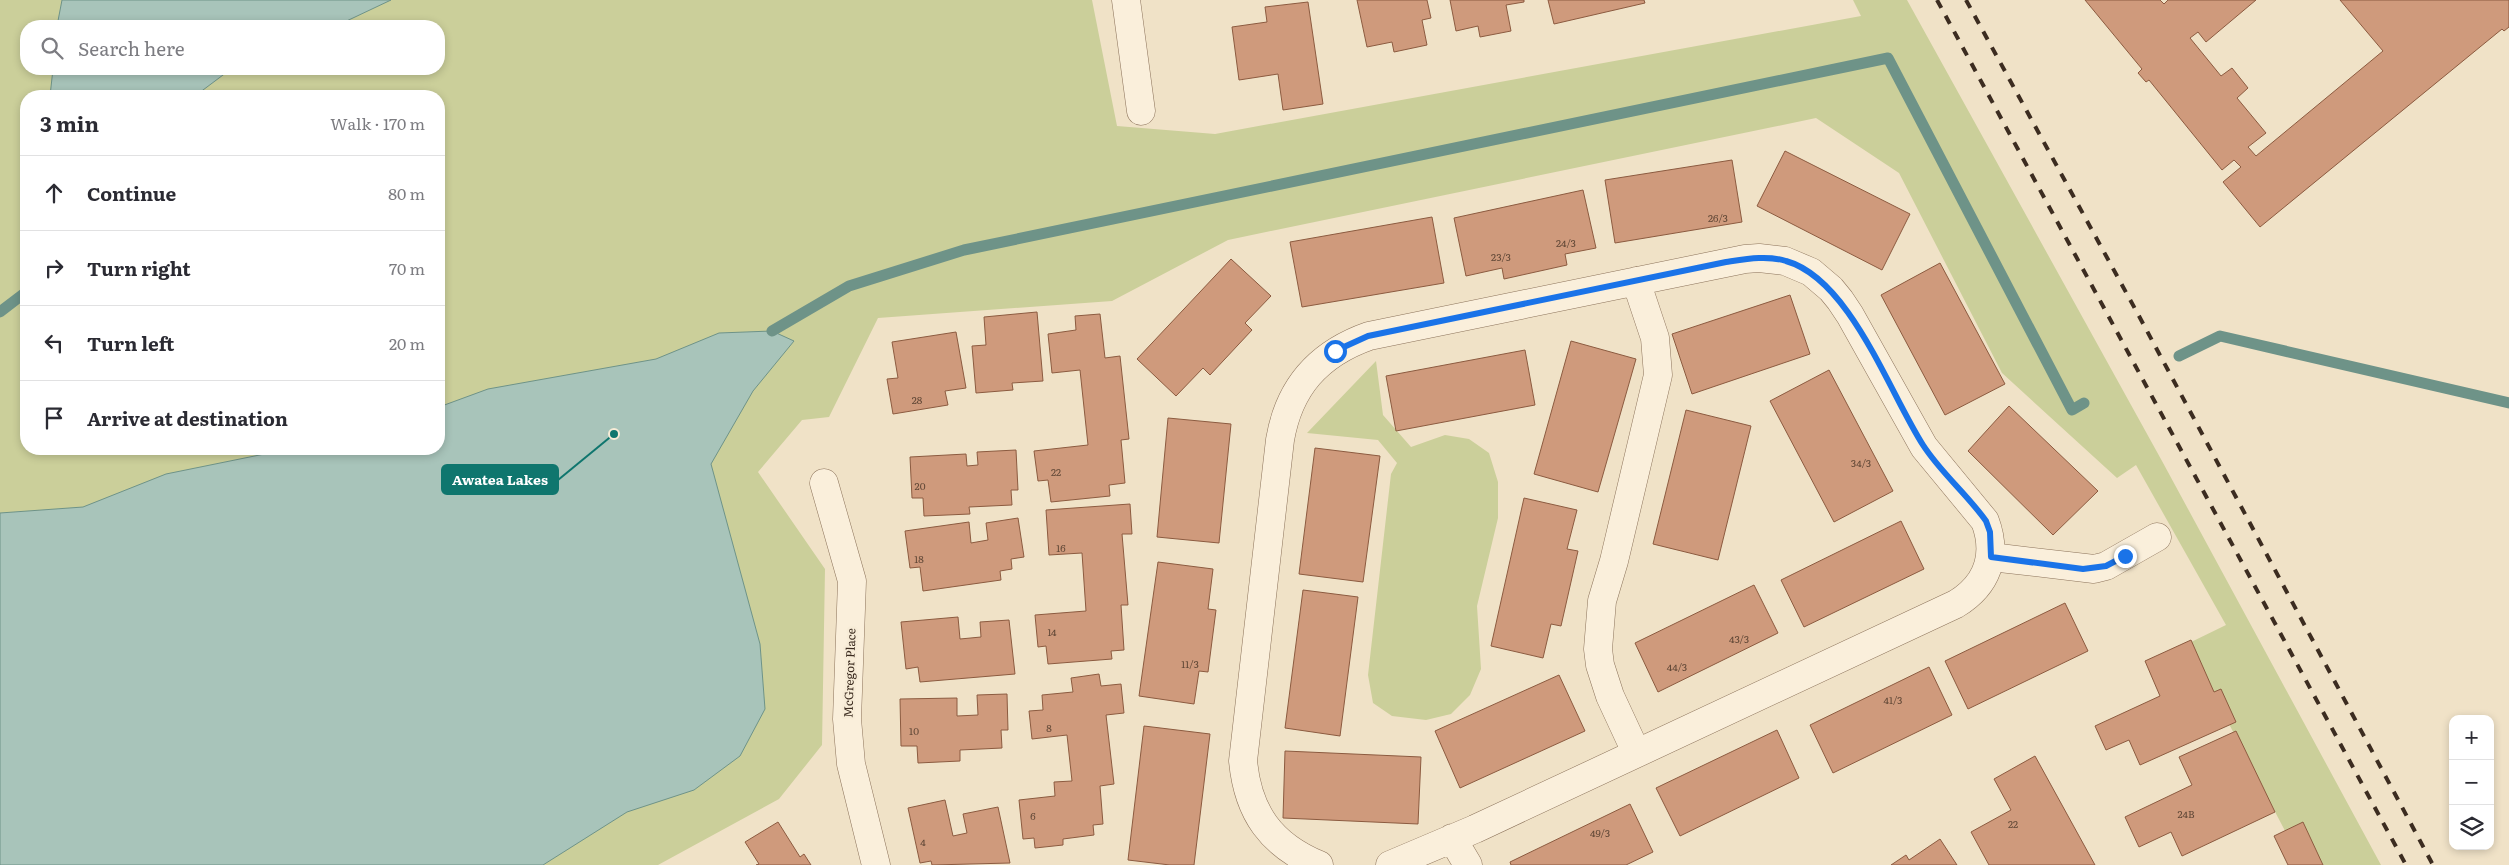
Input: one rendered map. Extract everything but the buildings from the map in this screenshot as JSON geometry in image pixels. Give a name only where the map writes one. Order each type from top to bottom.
[{"type":"street","points":[[1126,0],[1141,111]]},
{"type":"street","points":[[1319,865],[1292,852],[1269,832],[1253,806],[1242,761],[1280,440],[1285,417],[1294,394],[1308,375],[1326,358],[1346,345],[1368,336],[1636,281],[1759,258],[1786,260],[1805,268],[1821,280],[1850,315],[1924,447],[1986,521],[1990,532],[1991,557],[1983,580],[1975,590],[1956,604],[1390,865]]},
{"type":"street","points":[[1636,281],[1654,338],[1658,375],[1614,561],[1602,601],[1598,641],[1600,666],[1604,681],[1636,752]]},
{"type":"street","name":"McGregor Place","points":[[824,483],[852,581],[847,719],[851,764],[876,865]]},
{"type":"street","points":[[1991,557],[2094,569],[2106,566],[2157,537]]},
{"type":"street","points":[[1452,838],[1468,865]]},
{"type":"green space","points":[[0,0],[1092,0],[1117,126],[1215,134],[1861,16],[1853,0],[1907,0],[2162,461],[2381,865],[2303,865],[2187,644],[2226,625],[2136,465],[2117,478],[2002,373],[1899,173],[1816,118],[1228,240],[1112,301],[878,318],[829,417],[802,420],[758,472],[825,569],[822,745],[779,799],[658,865],[0,865]]},
{"type":"green space","points":[[1376,361],[1383,415],[1411,447],[1445,435],[1469,439],[1489,453],[1498,482],[1498,518],[1477,606],[1481,669],[1470,695],[1451,714],[1426,720],[1392,716],[1373,703],[1368,675],[1391,474],[1397,463],[1378,440],[1307,433]]},
{"type":"water","points":[[62,0],[391,0],[349,20],[58,20]]},
{"type":"water","points":[[52,75],[223,75],[203,90],[51,90]]},
{"type":"water","points":[[772,331],[794,341],[753,391],[711,464],[760,644],[765,709],[740,756],[694,790],[627,812],[543,865],[0,865],[0,513],[83,507],[166,474],[259,455],[445,455],[445,405],[488,389],[656,359],[719,333]]},
{"type":"waterway","points":[[772,331],[849,286],[964,250],[1888,58],[2072,410],[2084,403]]},
{"type":"waterway","points":[[0,312],[20,297]]},
{"type":"waterway","points":[[2179,356],[2220,336],[2509,403]]},
{"type":"railway","points":[[1937,0],[2406,865]]},
{"type":"railway","points":[[1966,0],[2139,316],[2433,865]]},
{"type":"place","name":"Awatea Lakes","points":[[614,434]]},
{"type":"route","points":[[1335,351],[1368,336],[1726,262],[1759,258],[1786,260],[1811,272],[1821,280],[1831,289],[1850,315],[1924,447],[1941,470],[1986,521],[1990,532],[1991,557],[2094,569],[2106,566],[2125,556]]}]
